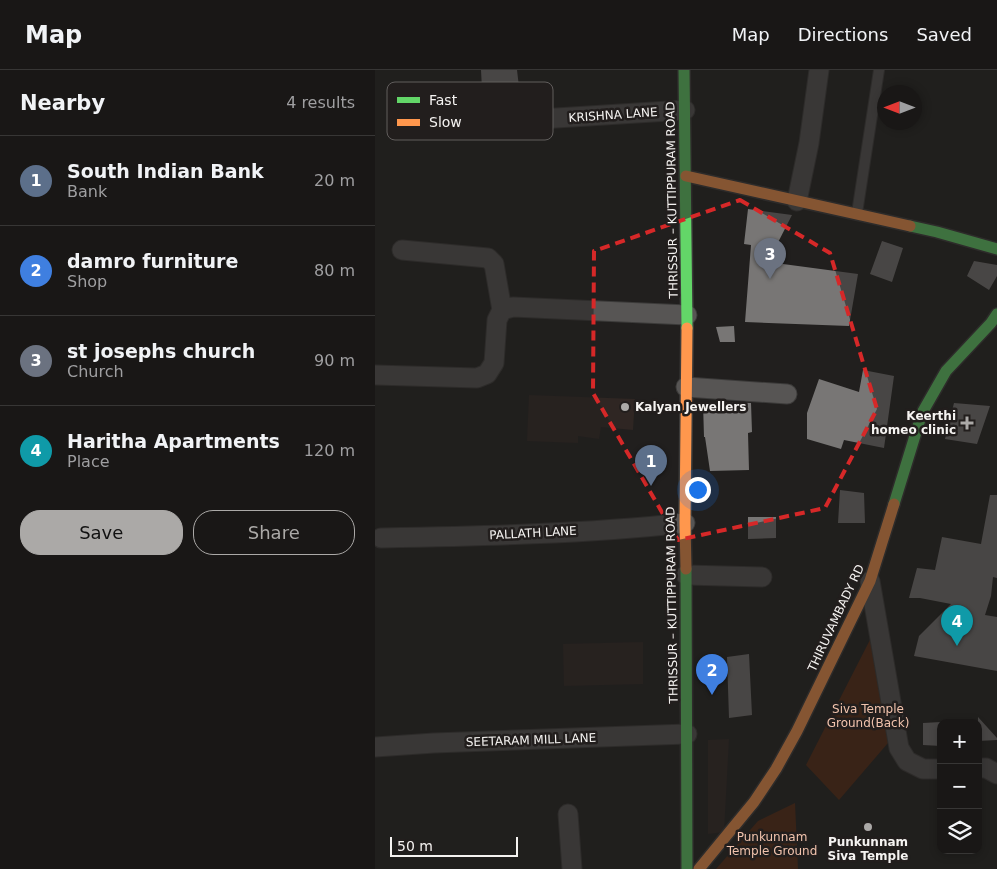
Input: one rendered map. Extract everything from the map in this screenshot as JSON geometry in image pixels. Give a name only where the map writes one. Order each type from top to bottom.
[{"type":"street","name":"THRISSUR – KUTTIPPURAM ROAD","points":[[684,70],[687,315],[685,523],[687,601],[687,869]]},
{"type":"street","points":[[797,201],[809,143],[819,70]]},
{"type":"street","name":"KRISHNA LANE","points":[[553,118],[685,110]]},
{"type":"street","points":[[686,176],[937,232],[997,249]]},
{"type":"street","points":[[375,375],[477,378],[487,374],[494,363],[497,320],[502,310],[493,264],[488,258],[402,250]]},
{"type":"street","points":[[502,310],[513,308],[687,315]]},
{"type":"street","name":"THIRUVAMBADY RD","points":[[699,869],[754,802],[776,769],[797,731],[870,581],[922,414],[946,372],[997,314]]},
{"type":"street","points":[[686,387],[787,394]]},
{"type":"street","name":"PALLATH LANE","points":[[381,538],[635,528],[685,523]]},
{"type":"street","points":[[685,575],[762,576]]},
{"type":"street","points":[[870,581],[899,748],[907,761],[923,769],[937,769]]},
{"type":"street","name":"SEETARAM MILL LANE","points":[[375,747],[687,734]]},
{"type":"street","points":[[982,768],[997,774]]},
{"type":"street","points":[[568,814],[572,869]]},
{"type":"lane","points":[[857,214],[879,70]]},
{"type":"highlighted area","points":[[740,200],[830,253],[877,409],[825,508],[678,540],[593,393],[594,251]]},
{"type":"shaded area","points":[[529,395],[635,399],[633,430],[601,427],[599,439],[578,436],[578,443],[527,441]]},
{"type":"shaded area","points":[[643,642],[643,684],[564,686],[563,644]]},
{"type":"shaded area","points":[[729,739],[724,832],[708,834],[708,740]]},
{"type":"green space","name":"Siva Temple Ground(Back)","points":[[874,632],[906,722],[839,800],[806,765]]},
{"type":"green space","name":"Punkunnam Temple Ground","points":[[795,803],[798,869],[716,869],[758,821]]},
{"type":"building","points":[[481,70],[517,70],[518,82],[482,82]]},
{"type":"building","points":[[748,209],[792,215],[768,262],[858,274],[849,326],[745,322],[751,245],[744,244]]},
{"type":"building","points":[[882,241],[903,248],[892,282],[870,274]]},
{"type":"building","points":[[974,261],[997,265],[997,276],[989,290],[967,276]]},
{"type":"building","points":[[734,326],[735,342],[720,342],[716,327]]},
{"type":"building","points":[[863,370],[894,376],[884,448],[844,440],[841,449],[807,439],[807,413],[819,379],[859,392]]},
{"type":"building","points":[[703,403],[751,403],[752,432],[748,433],[749,470],[710,471],[704,437]]},
{"type":"building","name":"Keerthi homeo clinic","points":[[954,403],[990,406],[977,444],[945,439]]},
{"type":"building","points":[[840,490],[864,493],[865,523],[838,523]]},
{"type":"building","points":[[990,495],[997,495],[997,578],[993,577],[991,596],[985,615],[997,617],[997,671],[914,656],[919,636],[951,604],[920,598],[909,598],[917,568],[935,570],[942,537],[981,544]]},
{"type":"building","points":[[748,517],[776,517],[776,538],[748,539]]},
{"type":"building","points":[[749,654],[752,715],[729,718],[727,657]]},
{"type":"building","points":[[982,721],[997,738],[997,740],[982,741]]},
{"type":"building","points":[[937,722],[937,746],[923,745],[923,723]]},
{"type":"traffic: fast","points":[[684,70],[687,328]]},
{"type":"traffic: fast","points":[[910,226],[997,249]]},
{"type":"traffic: fast","points":[[894,504],[922,413],[946,371],[991,323],[997,314]]},
{"type":"traffic: fast","points":[[686,569],[687,869]]},
{"type":"traffic: slow","points":[[686,176],[910,226]]},
{"type":"traffic: slow","points":[[686,569],[687,328]]},
{"type":"traffic: slow","points":[[699,869],[754,802],[776,769],[797,731],[870,581],[894,504]]},
{"type":"place","name":"st josephs church","points":[[770,279]]},
{"type":"place","name":"Kalyan Jewellers","points":[[625,407]]},
{"type":"place","name":"Keerthi homeo clinic","points":[[967,423]]},
{"type":"place","name":"South Indian Bank","points":[[651,486]]},
{"type":"place","name":"Haritha Apartments","points":[[957,646]]},
{"type":"place","name":"damro furniture","points":[[712,695]]},
{"type":"place","name":"Punkunnam Siva Temple","points":[[868,827]]}]
